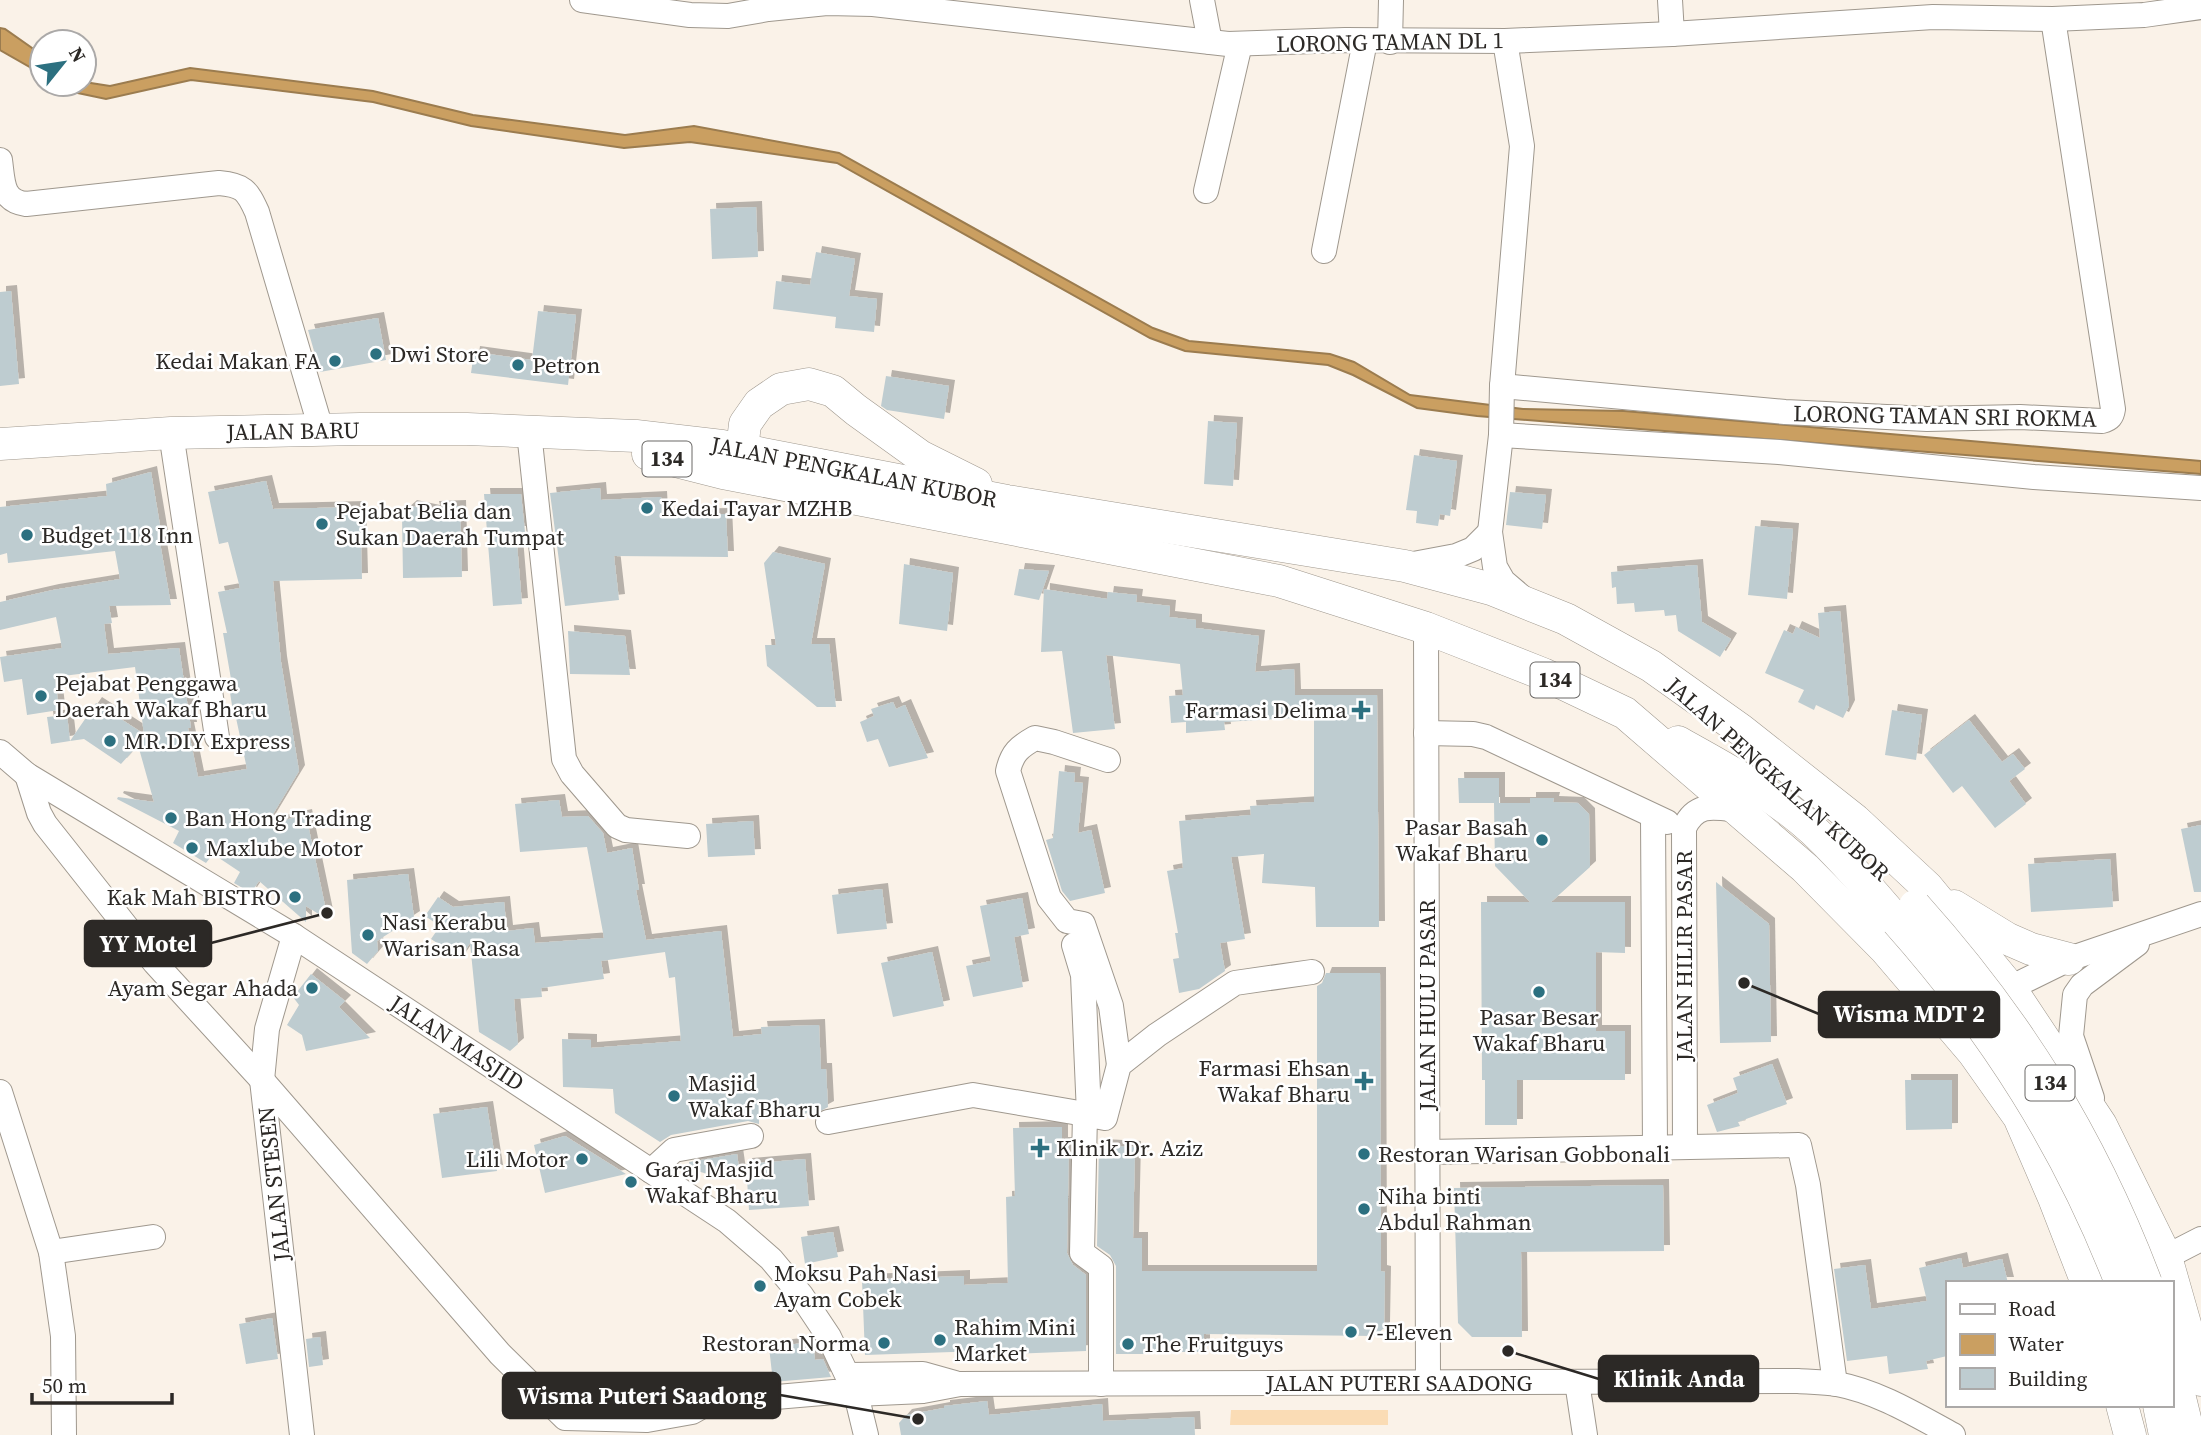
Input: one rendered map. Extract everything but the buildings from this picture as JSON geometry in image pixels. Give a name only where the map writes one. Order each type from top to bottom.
[{"type":"main road","points":[[760,480],[744,462],[742,450],[745,424],[759,404],[781,389],[809,384],[833,391],[920,456],[1007,501]]},
{"type":"main road","name":"JALAN BARU","points":[[4,442],[171,433],[321,429],[437,428],[575,435]]},
{"type":"main road","name":"JALAN PENGKALAN KUBOR","points":[[575,435],[636,436],[742,450],[1007,501],[1405,566],[1491,589],[1566,619],[1651,666],[1858,845],[1913,905],[1987,991],[2051,1085],[2106,1186],[2145,1281]]},
{"type":"main road","name":"JALAN PENGKALAN KUBOR","points":[[575,435],[723,473],[1279,581],[1426,628],[1543,674],[1625,713],[1723,767],[1788,811],[1832,848],[1913,905],[2010,988],[2101,1125],[2166,1257],[2173,1281]]},
{"type":"main road","name":"JALAN PENGKALAN KUBOR","points":[[1625,713],[1805,868],[1886,950],[1973,1052],[2019,1117],[2086,1281]]},
{"type":"main road","name":"JALAN PENGKALAN KUBOR","points":[[1913,905],[1968,1005],[2031,1098],[2084,1196],[2120,1281]]},
{"type":"main road","points":[[1913,905],[2031,949],[2069,959]]},
{"type":"main road","name":"JALAN PENGKALAN KUBOR","points":[[2173,1282],[2201,1380]]},
{"type":"main road","points":[[2173,1369],[2189,1435]]},
{"type":"main road","points":[[2158,1407],[2165,1435]]},
{"type":"street","name":"LORONG TAMAN DL 1","points":[[582,0],[660,5],[690,15],[728,16],[827,3],[1005,10],[1210,43],[1240,44],[1505,41],[1933,18],[2053,19],[2132,8],[2201,7]]},
{"type":"street","points":[[1202,0],[1210,43]]},
{"type":"street","points":[[1390,42],[1391,0]]},
{"type":"street","points":[[1670,0],[1672,34]]},
{"type":"street","name":"LORONG TAMAN SRI ROKMA","points":[[1503,392],[1927,419],[2108,419],[2113,409],[2053,19]]},
{"type":"street","points":[[1324,251],[1365,41]]},
{"type":"street","points":[[1505,41],[1522,146],[1501,432],[1490,532],[1495,567],[1503,581],[1529,604]]},
{"type":"street","points":[[1206,191],[1240,44]]},
{"type":"street","points":[[0,160],[4,188],[8,197],[16,203],[219,183],[236,185],[249,193],[257,212],[321,429]]},
{"type":"street","points":[[528,432],[564,759],[572,774],[617,826],[626,830],[688,836]]},
{"type":"street","points":[[1501,432],[1779,452],[2034,477],[2201,488]]},
{"type":"street","points":[[171,433],[217,737]]},
{"type":"street","points":[[1405,566],[1456,556],[1473,549],[1490,532]]},
{"type":"street","name":"JALAN HULU PASAR","points":[[1426,628],[1428,1382]]},
{"type":"street","points":[[1426,733],[1473,734],[1486,737],[1653,817],[1684,828]]},
{"type":"street","points":[[1101,1384],[1101,1267],[1082,1253],[1087,1114],[1083,975],[1067,921],[1049,898],[1008,771],[1011,757],[1019,747],[1035,738],[1108,760]]},
{"type":"street","name":"JALAN MASJID","points":[[0,752],[27,775],[294,936],[727,1221],[771,1259],[829,1337],[852,1384],[866,1435]]},
{"type":"street","name":"JALAN PUTERI SAADONG","points":[[27,775],[39,813],[155,963],[262,1080],[500,1354],[565,1418],[694,1423],[708,1403],[834,1392],[852,1384],[923,1391],[960,1384],[1798,1381],[1835,1384],[1866,1392],[1893,1403],[1953,1435]]},
{"type":"street","name":"JALAN HILIR PASAR","points":[[1685,1147],[1684,828],[1702,808],[1738,810]]},
{"type":"street","name":"JALAN HILIR PASAR","points":[[1653,817],[1655,1148]]},
{"type":"street","points":[[1973,1052],[1972,1034],[1976,1024],[2010,988],[2069,959],[2201,914]]},
{"type":"street","points":[[828,1122],[973,1095],[1105,1118],[1119,1065],[1111,1006],[1083,924],[1067,921]]},
{"type":"street","points":[[2101,1125],[2071,1036],[2076,995],[2081,985],[2154,931]]},
{"type":"street","name":"JALAN STESEN","points":[[294,936],[267,1030],[262,1080],[302,1435]]},
{"type":"street","points":[[1119,1065],[1157,1035],[1235,983],[1312,971]]},
{"type":"street","points":[[0,1092],[51,1252],[63,1336],[64,1435]]},
{"type":"street","points":[[651,1171],[674,1150],[751,1136]]},
{"type":"street","points":[[1427,1152],[1799,1144],[1808,1185],[1835,1384]]},
{"type":"street","points":[[51,1252],[153,1237]]},
{"type":"street","points":[[2166,1257],[2201,1239]]},
{"type":"street","points":[[1577,1382],[1585,1435]]},
{"type":"shaded area","points":[[1231,1410],[1388,1410],[1388,1425],[1230,1425]]},
{"type":"water","points":[[0,28],[28,45],[28,66],[0,50]]},
{"type":"water","points":[[190,68],[373,91],[473,115],[625,135],[694,126],[839,153],[1153,328],[1189,341],[1330,354],[1354,362],[1410,395],[1523,409],[1624,411],[2201,461],[2201,474],[1477,416],[1417,408],[1328,365],[1185,351],[1150,338],[837,163],[690,142],[624,148],[471,126],[373,102],[191,80],[106,99],[98,97],[98,84],[110,86]]},
{"type":"place","name":"Dwi Store","points":[[376,354]]},
{"type":"place","name":"Kedai Makan FA","points":[[335,361]]},
{"type":"place","name":"Petron","points":[[518,365]]},
{"type":"place","name":"Kedai Tayar MZHB","points":[[647,508]]},
{"type":"place","name":"Pejabat Belia dan Sukan Daerah Tumpat","points":[[322,524]]},
{"type":"place","name":"Budget 118 Inn","points":[[27,535]]},
{"type":"place","name":"Pejabat Penggawa Daerah Wakaf Bharu","points":[[41,696]]},
{"type":"place","name":"Farmasi Delima","points":[[1361,710]]},
{"type":"place","name":"MR.DIY Express","points":[[110,741]]},
{"type":"place","name":"Ban Hong Trading","points":[[171,818]]},
{"type":"place","name":"Pasar Basah Wakaf Bharu","points":[[1542,840]]},
{"type":"place","name":"Maxlube Motor","points":[[192,848]]},
{"type":"place","name":"Kak Mah BISTRO","points":[[295,897]]},
{"type":"place","name":"YY Motel","points":[[327,913]]},
{"type":"place","name":"Nasi Kerabu Warisan Rasa","points":[[368,935]]},
{"type":"place","name":"Wisma MDT 2","points":[[1744,983]]},
{"type":"place","name":"Ayam Segar Ahada","points":[[312,988]]},
{"type":"place","name":"Pasar Besar Wakaf Bharu","points":[[1539,992]]},
{"type":"place","name":"Farmasi Ehsan Wakaf Bharu","points":[[1364,1081]]},
{"type":"place","name":"Masjid Wakaf Bharu","points":[[674,1096]]},
{"type":"place","name":"Klinik Dr. Aziz","points":[[1040,1148]]},
{"type":"place","name":"Restoran Warisan Gobbonali","points":[[1364,1154]]},
{"type":"place","name":"Lili Motor","points":[[582,1159]]},
{"type":"place","name":"Garaj Masjid Wakaf Bharu","points":[[631,1182]]},
{"type":"place","name":"Niha binti Abdul Rahman","points":[[1364,1209]]},
{"type":"place","name":"Moksu Pah Nasi Ayam Cobek","points":[[760,1286]]},
{"type":"place","name":"7-Eleven","points":[[1351,1332]]},
{"type":"place","name":"Rahim Mini Market","points":[[940,1340]]},
{"type":"place","name":"Restoran Norma","points":[[884,1343]]},
{"type":"place","name":"The Fruitguys","points":[[1128,1344]]},
{"type":"place","name":"Klinik Anda","points":[[1508,1351]]},
{"type":"place","name":"Wisma Puteri Saadong","points":[[918,1419]]}]
